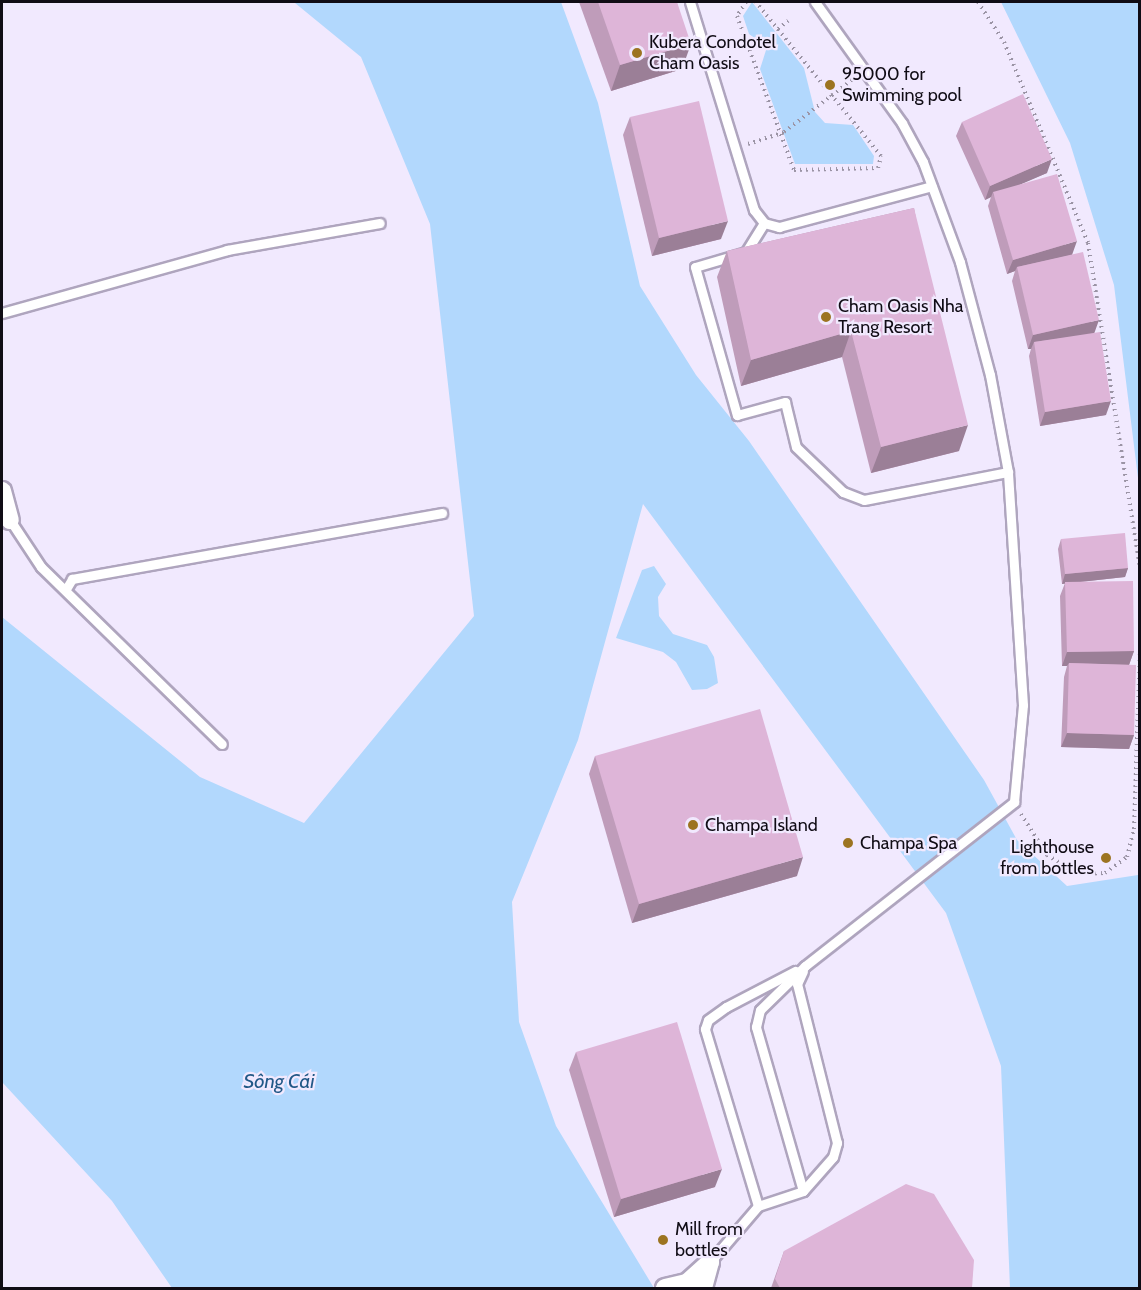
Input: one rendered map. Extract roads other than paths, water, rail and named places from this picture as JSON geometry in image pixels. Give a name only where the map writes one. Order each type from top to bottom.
[{"type":"street","points":[[2,491],[10,520]]},
{"type":"street","points":[[665,1288],[692,1287],[710,1262]]},
{"type":"lane","points":[[690,2],[754,210],[764,223],[779,227],[933,186]]},
{"type":"lane","points":[[803,1191],[756,1027],[760,1010],[805,966],[1014,802],[1022,650],[1008,472],[977,321],[933,186],[867,67],[815,2]]},
{"type":"lane","points":[[2,312],[227,250],[380,223]]},
{"type":"lane","points":[[764,223],[746,252],[695,267],[736,415],[785,402],[796,447],[843,492],[864,500],[1008,472]]},
{"type":"lane","points":[[66,589],[72,579],[442,513]]},
{"type":"lane","points":[[10,520],[22,545],[222,744]]},
{"type":"lane","points":[[710,1262],[758,1206],[803,1191],[833,1157],[837,1143],[797,984],[805,966]]},
{"type":"lane","points":[[758,1206],[705,1029],[708,1020],[726,1007],[805,966]]},
{"type":"water","name":"Sông Cái","points":[[271,2],[561,2],[598,103],[640,286],[696,375],[749,441],[984,780],[1017,840],[1067,886],[1138,875],[1139,860],[1139,1288],[1010,1288],[1001,1066],[946,913],[643,504],[578,740],[512,902],[519,1022],[556,1126],[654,1288],[172,1288],[112,1201],[2,1082],[2,617],[200,777],[304,823],[474,616],[430,224],[361,57],[295,3]]},
{"type":"water","points":[[752,2],[804,68],[815,112],[825,123],[853,125],[874,156],[873,164],[795,164],[760,69],[767,47],[749,34],[743,16]]},
{"type":"water","points":[[1001,2],[1139,2],[1139,486],[1114,285],[1070,143]]},
{"type":"water","points":[[654,566],[666,584],[658,597],[659,616],[673,634],[707,645],[714,657],[718,683],[707,689],[692,690],[676,662],[663,652],[616,638],[642,570]]},
{"type":"place","name":"Kubera Condotel Cham Oasis","points":[[637,53]]},
{"type":"place","name":"95000 for Swimming pool","points":[[830,85]]},
{"type":"place","name":"Cham Oasis Nha Trang Resort","points":[[826,317]]},
{"type":"place","name":"Champa Island","points":[[693,825]]},
{"type":"place","name":"Champa Spa","points":[[848,843]]},
{"type":"place","name":"Lighthouse from bottles","points":[[1106,858]]},
{"type":"place","name":"Mill from bottles","points":[[663,1240]]}]
